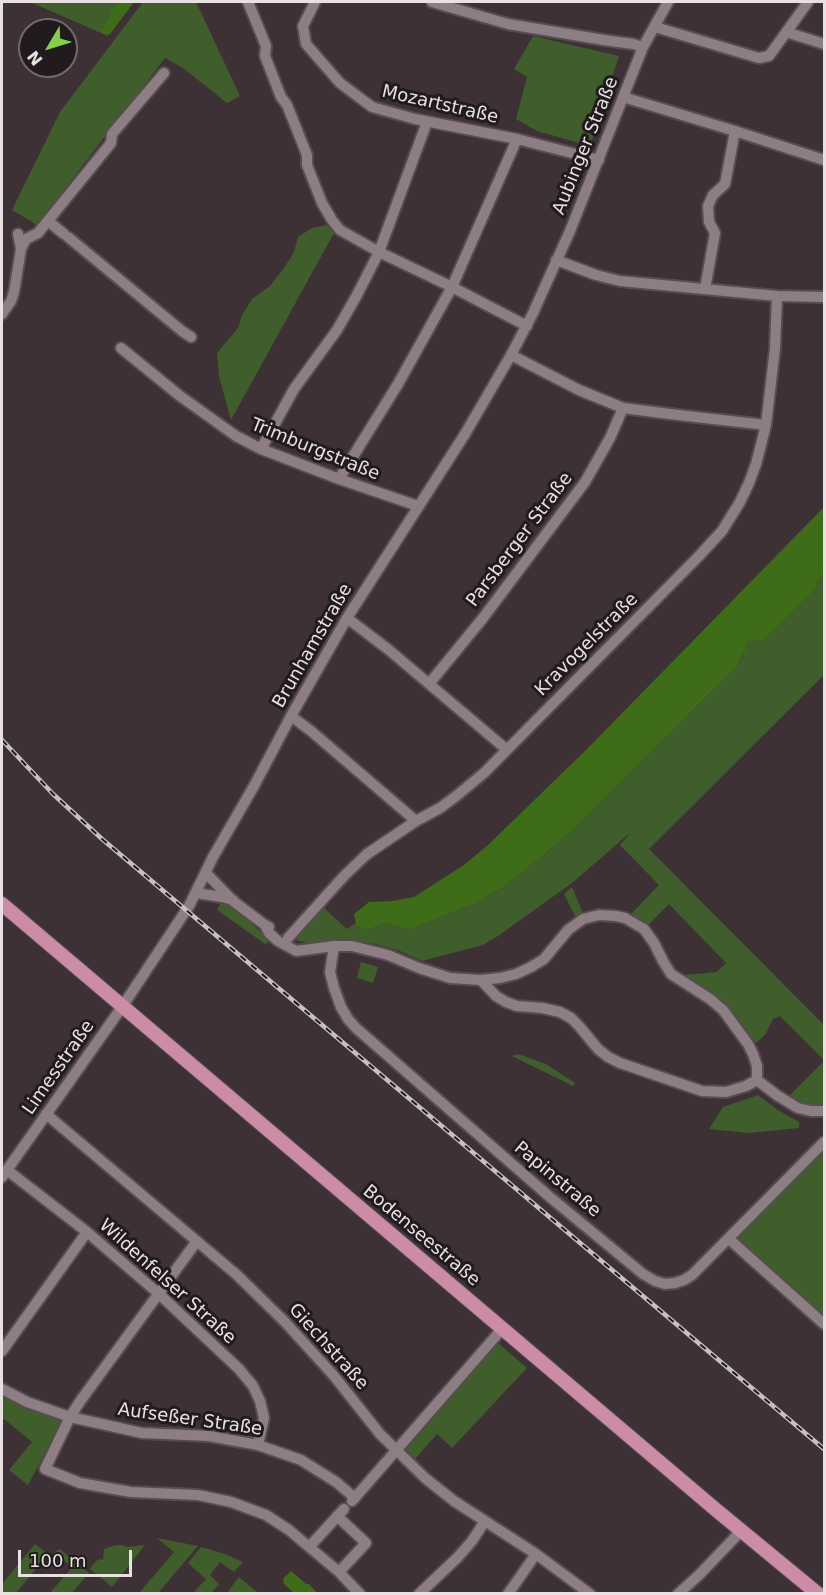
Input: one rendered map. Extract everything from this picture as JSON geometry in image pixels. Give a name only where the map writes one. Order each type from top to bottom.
[{"type":"main road","name":"Bodenseestraße","points":[[2,904],[741,1531],[818,1593]]},
{"type":"street","points":[[248,2],[266,46],[265,56],[307,155],[307,165],[330,218],[340,230],[527,326]]},
{"type":"street","name":"Mozartstraße","points":[[315,2],[303,26],[306,44],[340,83],[372,107],[427,122],[517,139],[599,160]]},
{"type":"street","points":[[432,2],[508,24],[644,47]]},
{"type":"street","name":"Aubinger Straße","points":[[537,303],[570,231],[644,47],[668,2]]},
{"type":"street","points":[[655,27],[759,58],[769,56],[808,2]]},
{"type":"street","points":[[786,32],[825,44]]},
{"type":"street","points":[[2,314],[14,292],[21,249],[26,239],[38,233],[48,221],[111,143],[112,134],[164,73]]},
{"type":"street","points":[[623,97],[825,160]]},
{"type":"street","points":[[261,448],[294,389],[337,330],[379,252],[427,122]]},
{"type":"street","points":[[705,289],[715,233],[709,222],[708,207],[713,195],[725,184],[735,131]]},
{"type":"street","points":[[339,479],[398,384],[452,286],[517,139]]},
{"type":"street","points":[[48,221],[191,337]]},
{"type":"street","points":[[18,234],[21,249]]},
{"type":"street","points":[[556,260],[620,281],[777,296],[825,297]]},
{"type":"street","name":"Kravogelstraße","points":[[288,938],[367,854],[440,808],[484,773],[722,531],[750,483],[766,425],[775,348],[777,296]]},
{"type":"street","name":"Brunhamstraße","points":[[122,1007],[196,893],[213,857],[347,618],[465,434],[527,326],[537,303]]},
{"type":"street","name":"Trimburgstraße","points":[[121,348],[236,436],[339,479],[418,506]]},
{"type":"street","points":[[511,355],[579,390],[623,408],[766,425]]},
{"type":"street","name":"Parsberger Straße","points":[[429,684],[483,618],[585,482],[610,438],[623,408]]},
{"type":"street","points":[[347,618],[361,627],[506,749]]},
{"type":"street","points":[[291,716],[416,821]]},
{"type":"street","points":[[206,873],[233,901],[289,948],[296,951],[352,946],[388,955],[450,978],[481,980],[508,976],[544,959],[568,930],[583,919],[598,915],[625,918],[644,929],[654,942],[671,974],[723,1010],[753,1054],[757,1066],[757,1080]]},
{"type":"street","points":[[196,893],[233,901]]},
{"type":"street","points":[[265,926],[273,928],[306,950]]},
{"type":"street","name":"Papinstraße","points":[[334,946],[330,972],[334,988],[348,1019],[552,1198],[643,1274],[655,1281],[665,1284],[675,1283],[692,1275],[825,1143]]},
{"type":"street","points":[[481,980],[496,996],[506,1002],[517,1006],[560,1012],[571,1018],[598,1049],[620,1063],[702,1091],[716,1093],[735,1090],[757,1080]]},
{"type":"street","name":"Limesstraße","points":[[4,1173],[122,1007]]},
{"type":"street","points":[[757,1080],[798,1108],[825,1112]]},
{"type":"street","name":"Giechstraße","points":[[46,1114],[237,1275],[285,1322],[334,1376],[380,1434],[425,1478],[454,1501],[536,1554],[587,1592]]},
{"type":"street","name":"Wildenfelser Straße","points":[[4,1173],[87,1232],[158,1293],[239,1369],[253,1386],[260,1401],[264,1418],[258,1444]]},
{"type":"street","points":[[2,1351],[87,1232]]},
{"type":"street","points":[[729,1239],[825,1324]]},
{"type":"street","points":[[197,1241],[81,1400],[70,1417],[45,1469],[80,1483],[130,1492],[198,1495],[231,1502],[266,1515],[310,1546],[360,1593]]},
{"type":"street","points":[[310,1546],[502,1329]]},
{"type":"street","name":"Aufseßer Straße","points":[[2,1389],[27,1402],[70,1417],[142,1432],[209,1436],[258,1444],[302,1460],[336,1482],[366,1543],[339,1572]]},
{"type":"street","points":[[419,1593],[457,1558],[485,1521]]},
{"type":"street","points":[[678,1593],[700,1574],[741,1531]]},
{"type":"street","points":[[508,1593],[536,1554]]},
{"type":"green space","points":[[30,2],[134,2],[108,36],[78,23],[78,18],[67,18]]},
{"type":"green space","points":[[120,2],[134,2],[110,34],[104,34],[101,31],[110,17],[111,9]]},
{"type":"green space","points":[[143,2],[196,2],[240,96],[227,103],[183,68],[165,58],[37,225],[12,210],[60,112]]},
{"type":"green space","points":[[533,36],[619,56],[590,146],[537,131],[516,119],[527,77],[514,69]]},
{"type":"green space","points":[[327,225],[334,233],[231,420],[219,376],[217,353],[238,328],[242,315],[252,299],[270,286],[286,265],[294,252],[298,237],[312,228]]},
{"type":"green space","points":[[824,507],[824,574],[818,580],[816,589],[763,641],[754,640],[745,645],[746,650],[740,663],[563,839],[504,887],[473,904],[409,930],[386,923],[367,930],[356,924],[354,914],[369,902],[414,897],[464,865],[488,845],[587,749]]},
{"type":"green space","points":[[824,574],[824,675],[649,849],[824,1025],[824,1060],[780,1016],[773,1019],[765,1035],[756,1043],[728,1006],[713,993],[684,975],[717,972],[726,963],[669,904],[646,927],[631,914],[659,885],[620,845],[631,832],[572,883],[483,945],[422,961],[376,944],[343,940],[310,943],[294,938],[322,906],[347,929],[356,923],[367,930],[386,923],[409,930],[473,904],[504,887],[563,839],[740,663],[745,645],[754,640],[763,641],[816,589],[818,580]]},
{"type":"green space","points":[[572,887],[583,913],[575,916],[564,894]]},
{"type":"green space","points":[[221,902],[240,913],[271,939],[265,944],[217,910]]},
{"type":"green space","points":[[361,962],[378,967],[373,983],[357,978]]},
{"type":"green space","points":[[518,1054],[546,1064],[575,1083],[573,1086],[512,1056]]},
{"type":"green space","points":[[824,1061],[824,1105],[810,1105],[789,1096]]},
{"type":"green space","points":[[758,1095],[799,1122],[799,1128],[749,1133],[709,1129],[723,1107]]},
{"type":"green space","points":[[824,1148],[824,1323],[729,1243]]},
{"type":"green space","points":[[497,1342],[527,1368],[452,1448],[437,1434],[415,1459],[405,1449]]},
{"type":"green space","points":[[2,1395],[39,1412],[57,1417],[61,1423],[28,1485],[9,1470],[32,1442],[4,1419],[2,1421]]},
{"type":"green space","points":[[157,1538],[198,1546],[158,1593],[139,1593],[174,1552]]},
{"type":"green space","points":[[35,1544],[48,1554],[16,1593],[2,1593],[2,1584]]},
{"type":"green space","points":[[116,1545],[128,1547],[145,1545],[112,1587],[90,1569],[99,1559],[103,1560],[104,1549]]},
{"type":"green space","points":[[201,1547],[243,1562],[234,1572],[220,1562],[210,1575],[219,1584],[211,1593],[193,1593],[206,1579],[188,1563]]},
{"type":"green space","points":[[60,1549],[89,1573],[72,1593],[50,1593],[72,1567],[54,1552]]},
{"type":"green space","points":[[291,1571],[317,1593],[293,1592],[284,1584],[283,1579]]},
{"type":"green space","points":[[239,1577],[258,1593],[228,1591]]},
{"type":"railway","points":[[2,740],[53,794],[102,839],[824,1449]]}]
